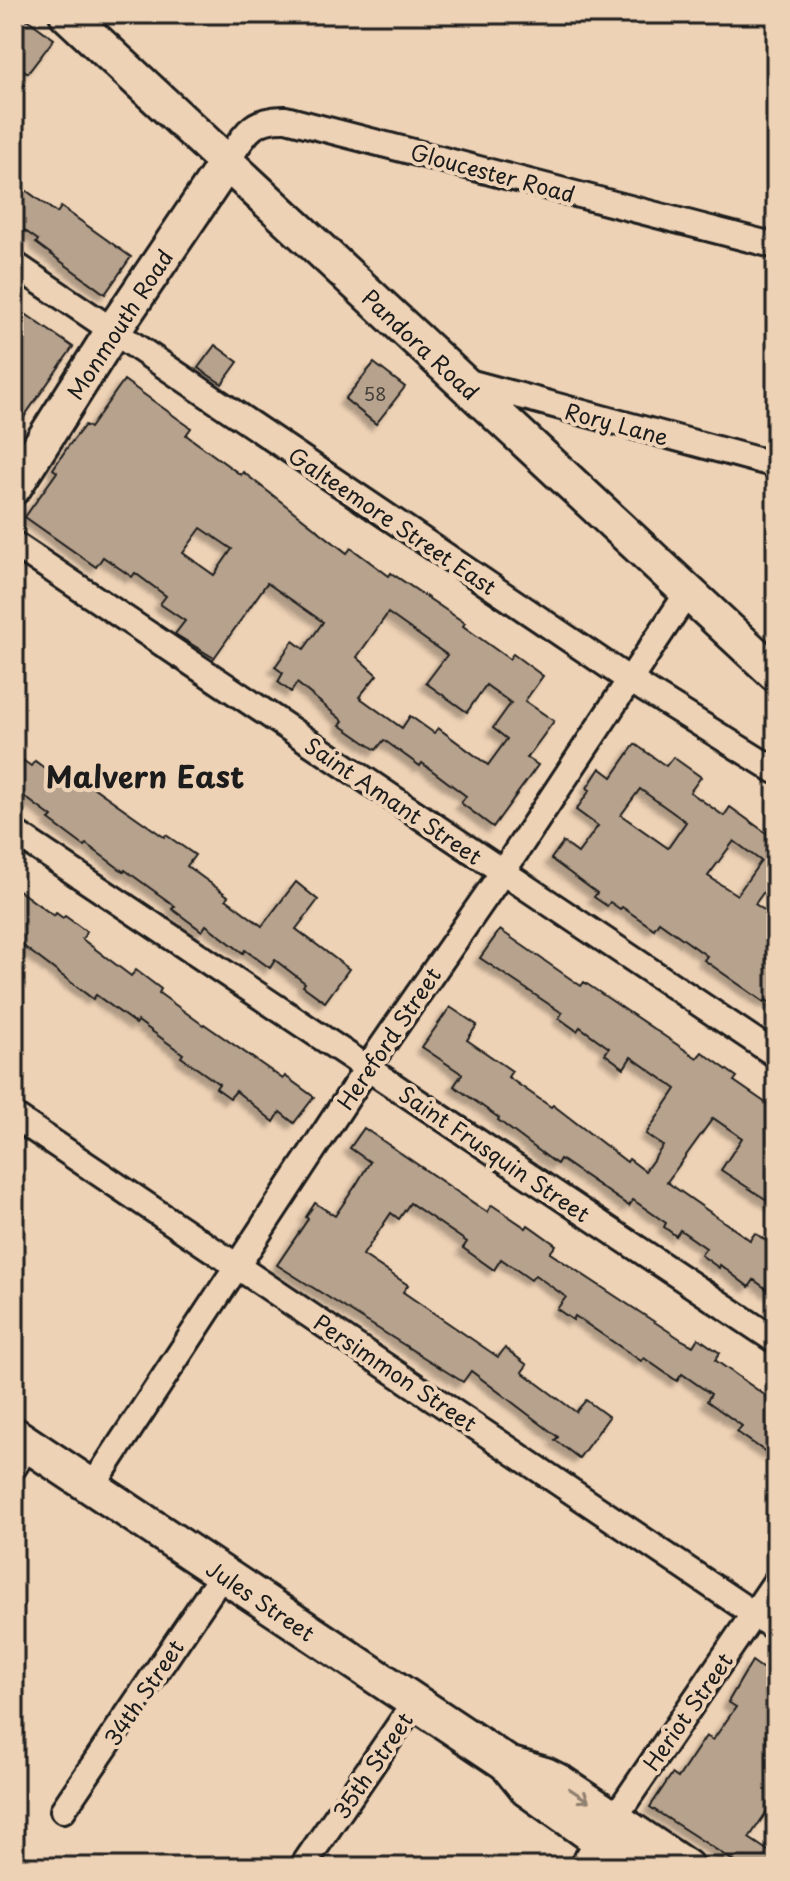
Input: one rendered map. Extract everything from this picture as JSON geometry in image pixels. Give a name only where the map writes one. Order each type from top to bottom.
[{"type":"street","name":"Pandora Road","points":[[67,14],[776,674]]},
{"type":"street","name":"Gloucester Road","points":[[227,162],[255,124],[262,120],[286,119],[776,246]]},
{"type":"street","name":"Monmouth Road","points":[[14,487],[113,331],[227,162]]},
{"type":"street","name":"Galteemore Street East","points":[[14,264],[628,679],[776,771]]},
{"type":"street","name":"Rory Lane","points":[[459,380],[776,465]]},
{"type":"street","name":"Saint Amant Street","points":[[14,544],[776,1055]]},
{"type":"street","name":"Hereford Street","points":[[92,1487],[367,1068],[502,873],[688,592]]},
{"type":"street","name":"Saint Frusquin Street","points":[[14,832],[776,1341]]},
{"type":"street","name":"Persimmon Street","points":[[14,1116],[776,1629]]},
{"type":"street","name":"Jules Street","points":[[19,1449],[92,1487],[508,1764],[561,1783],[598,1842],[637,1867]]},
{"type":"street","name":"34th Street","points":[[63,1810],[222,1575]]},
{"type":"street","name":"Heriot Street","points":[[598,1842],[776,1581]]},
{"type":"street","name":"35th Street","points":[[302,1867],[415,1702]]},
{"type":"street","name":"Jules Street","points":[[598,1842],[686,1867]]},
{"type":"building","points":[[14,14],[20,14],[54,39],[28,73],[14,63]]},
{"type":"building","points":[[14,188],[21,193],[24,189],[57,213],[61,207],[131,257],[105,294],[14,223]]},
{"type":"building","points":[[14,306],[73,347],[14,431]]},
{"type":"building","points":[[215,345],[238,362],[222,384],[198,368]]},
{"type":"building","points":[[374,363],[405,387],[376,424],[345,399]]},
{"type":"building","points":[[124,380],[191,428],[186,435],[241,475],[243,472],[347,553],[351,548],[389,576],[391,573],[465,623],[463,626],[509,659],[513,654],[543,676],[525,701],[554,721],[527,758],[538,765],[493,827],[461,803],[466,796],[422,763],[420,766],[384,740],[376,750],[340,725],[343,721],[297,683],[291,692],[278,682],[283,673],[275,667],[293,641],[304,649],[323,622],[267,583],[214,658],[175,634],[185,621],[160,604],[166,596],[135,573],[132,577],[103,557],[96,567],[25,517],[57,472],[53,469],[67,448],[85,425],[90,428]],"holes":[[[201,528],[232,549],[214,575],[183,553]],[[388,613],[447,655],[426,683],[467,712],[486,685],[511,703],[493,728],[507,739],[488,765],[438,728],[434,733],[410,716],[402,728],[359,697],[377,675],[357,657]]]},
{"type":"building","points":[[635,744],[666,766],[673,757],[701,777],[690,792],[724,816],[730,807],[776,840],[776,875],[755,904],[776,918],[776,1007],[704,960],[707,956],[659,922],[654,929],[622,907],[620,909],[610,902],[607,906],[594,897],[597,893],[551,859],[563,842],[578,853],[598,826],[576,810],[600,768],[612,777]],"holes":[[[640,789],[686,822],[668,848],[621,815]],[[734,841],[761,861],[737,895],[708,876]]]},
{"type":"building","points":[[14,754],[31,766],[35,761],[72,789],[80,778],[195,855],[187,866],[262,926],[296,882],[318,900],[296,929],[349,969],[325,1002],[275,960],[270,968],[245,950],[243,953],[206,925],[202,931],[172,909],[175,906],[86,844],[84,846],[14,789]]},
{"type":"building","points":[[14,887],[54,916],[56,913],[63,918],[65,916],[87,932],[82,939],[131,976],[136,970],[161,989],[159,993],[203,1025],[314,1097],[294,1123],[280,1112],[274,1122],[236,1091],[230,1098],[216,1088],[219,1084],[181,1057],[183,1054],[96,995],[93,999],[14,939]]},
{"type":"building","points":[[500,930],[581,986],[584,982],[697,1058],[702,1052],[737,1077],[734,1081],[776,1110],[776,1206],[721,1170],[742,1138],[713,1118],[667,1182],[750,1240],[755,1233],[776,1248],[776,1296],[754,1280],[749,1287],[720,1265],[719,1268],[701,1255],[706,1248],[680,1230],[676,1236],[664,1227],[666,1223],[633,1200],[629,1206],[560,1159],[557,1164],[454,1086],[462,1074],[422,1047],[450,1007],[477,1025],[467,1040],[512,1071],[508,1077],[551,1107],[553,1105],[627,1162],[629,1159],[645,1171],[663,1146],[646,1134],[676,1089],[631,1057],[624,1068],[605,1054],[609,1048],[580,1027],[577,1031],[559,1018],[562,1013],[480,958]]},
{"type":"building","points":[[364,1128],[487,1212],[492,1205],[526,1228],[528,1225],[556,1245],[550,1253],[682,1340],[693,1346],[698,1338],[720,1353],[715,1360],[776,1403],[776,1444],[769,1454],[737,1432],[742,1426],[707,1401],[711,1394],[682,1374],[677,1381],[644,1358],[641,1361],[575,1316],[573,1320],[557,1309],[566,1297],[535,1275],[531,1280],[501,1259],[494,1270],[463,1248],[467,1242],[410,1203],[399,1219],[391,1213],[363,1255],[408,1285],[403,1292],[498,1357],[505,1348],[527,1365],[522,1372],[576,1412],[586,1400],[609,1417],[579,1458],[555,1440],[558,1437],[471,1371],[463,1382],[277,1265],[315,1203],[335,1216],[356,1185],[370,1162],[350,1148]]},
{"type":"building","points":[[752,1661],[776,1678],[776,1798],[749,1838],[776,1856],[776,1867],[743,1867],[650,1807],[672,1774],[678,1778],[706,1736],[713,1740],[736,1707],[728,1702]]},
{"type":"district","name":"Malvern East","points":[[145,775]]}]
